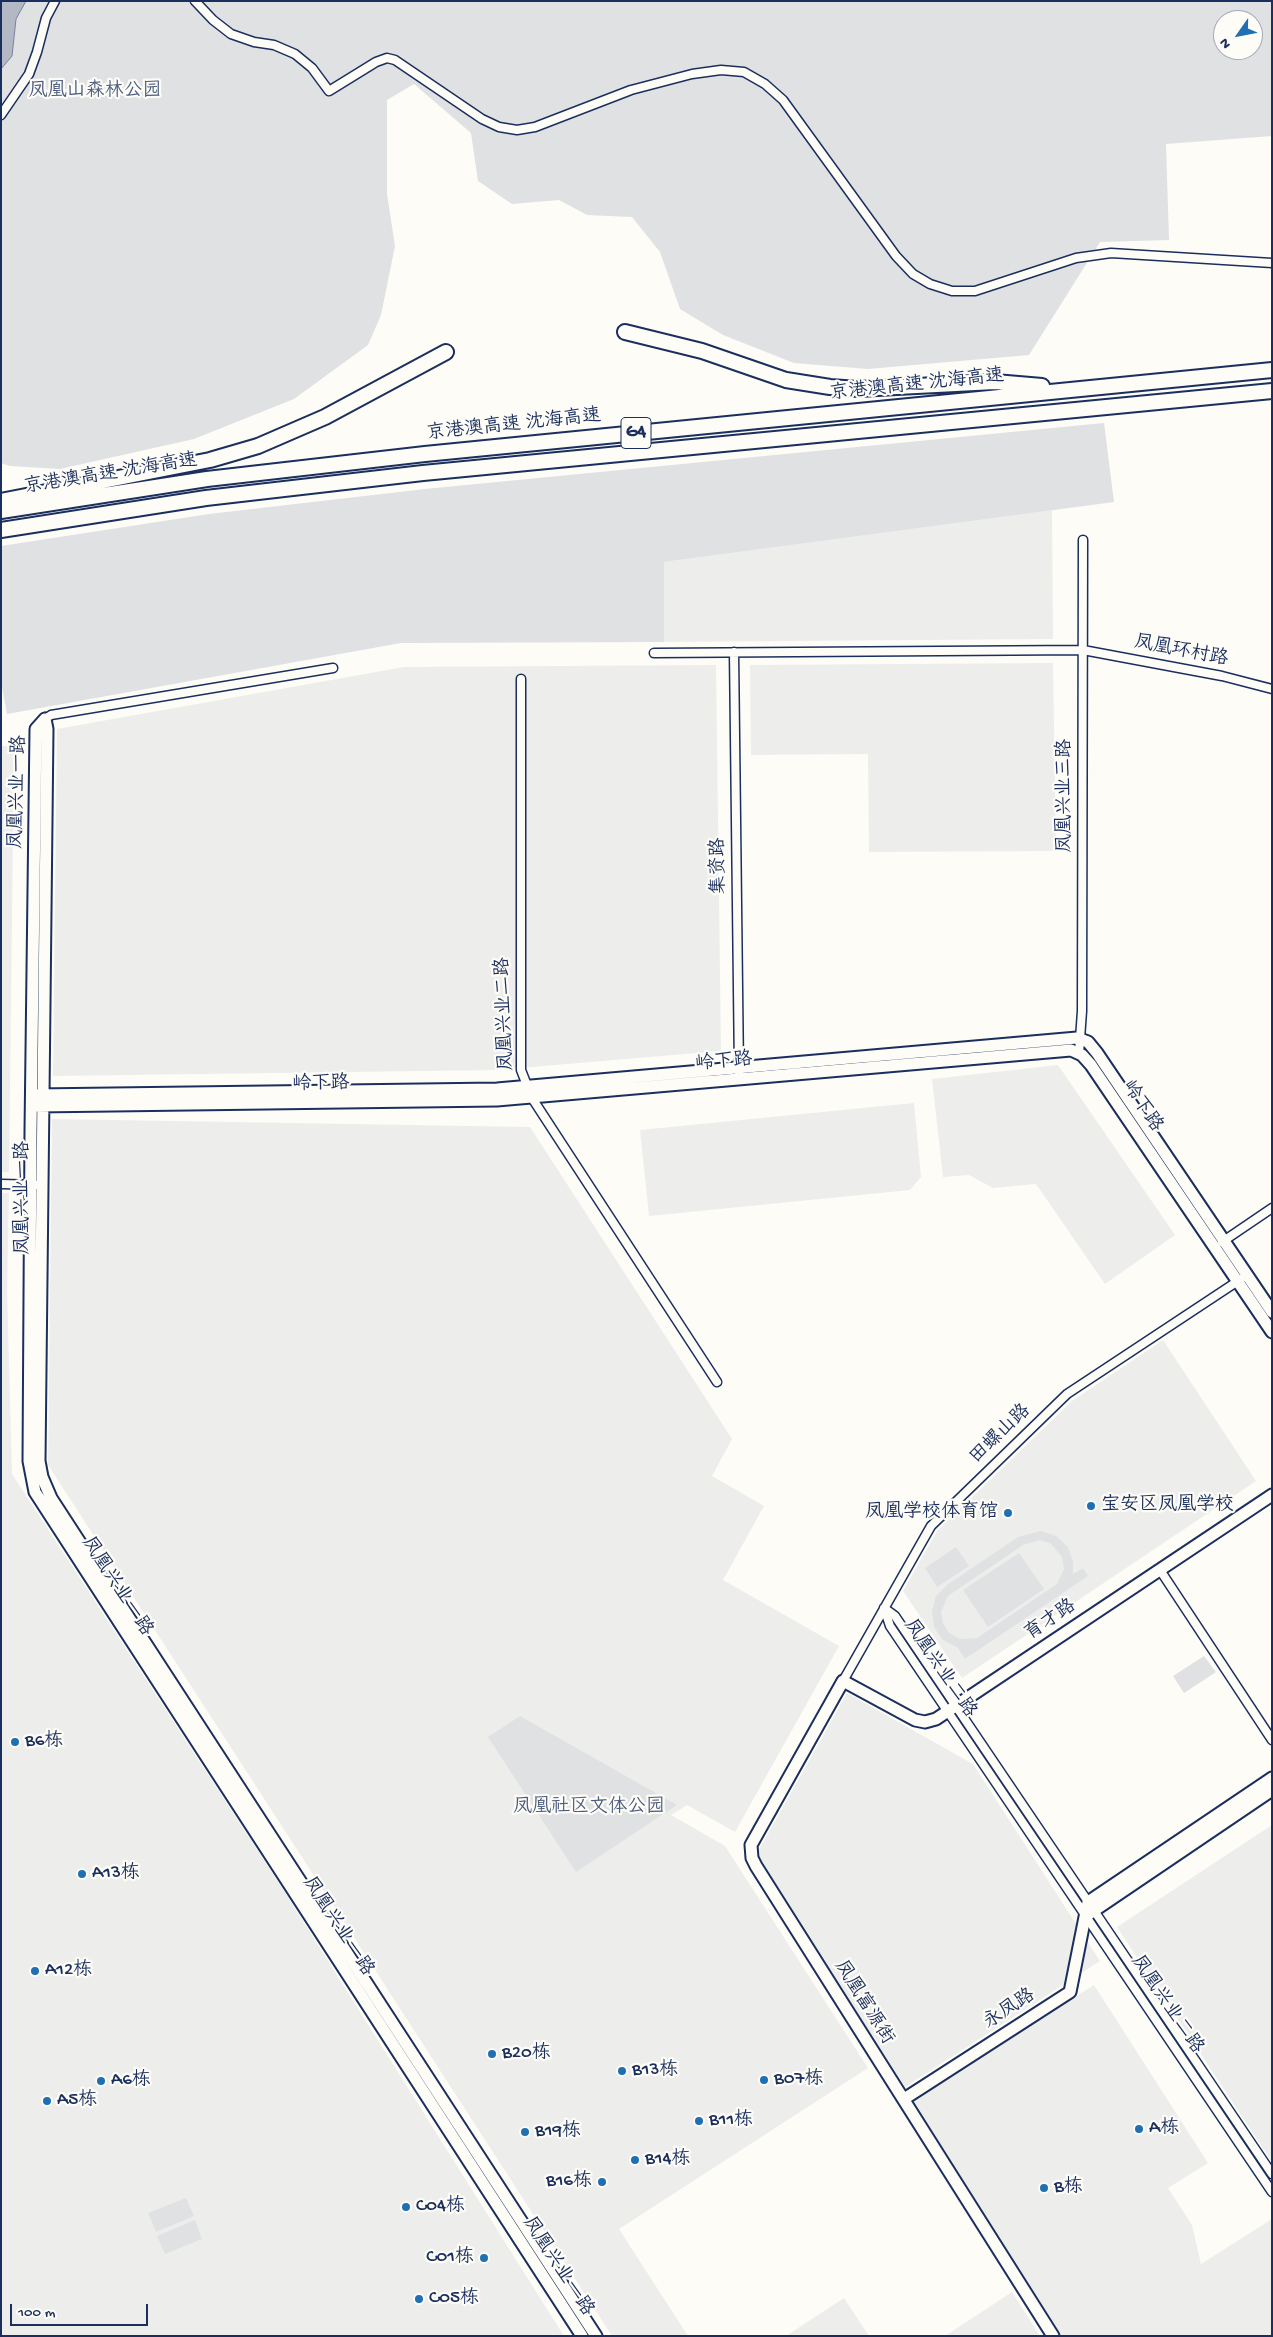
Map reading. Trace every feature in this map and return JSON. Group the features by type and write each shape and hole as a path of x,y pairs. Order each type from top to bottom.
{"highway":[{"path":"625,332 702,351 786,380 830,387 858,389 995,382 1086,388"},
{"path":"1,501 210,460 258,446 325,417 446,352"},
{"name":"京港澳高速 沈海高速","path":"1,511 207,479 415,456 1272,370"},
{"name":"京港澳高速 沈海高速","path":"1,530 206,498 423,473 1272,391"}],"street":[{"path":"1,116 29,74 38,52 46,18 56,1"},
{"path":"195,1 213,20 231,34 254,42 274,45 295,54 312,68 330,91 376,62 387,58 395,60 482,118 499,127 508,129 517,130 535,127 613,96 692,74 721,70 744,72 765,84 783,100 896,256 913,274 930,284 952,291 975,292 1076,258 1111,253 1272,263"},
{"name":"凤凰兴业三路","path":"1079,1053 1083,540"},
{"name":"凤凰环村路","path":"654,653 1083,650 1222,676 1272,689"},
{"name":"集资路","path":"734,652 739,1074"},
{"path":"45,720 51,714 333,668"},
{"name":"凤凰兴业二路","path":"520,679 520,1061 529,1092 717,1382"},
{"name":"凤凰兴业一路","path":"45,720 36,728 37,1100 29,1461 31,1477 38,1499 582,2336"},
{"name":"岭下路","path":"739,1074 1062,1038 1080,1039 1091,1046 1097,1053 1219,1244"},
{"name":"岭下路","path":"37,1100 497,1089 529,1092 1063,1050 1079,1053 1091,1065 1219,1244 1242,1278 1272,1332"},
{"path":"1,1184 36,1185"},
{"name":"凤凰兴业一路","path":"36,1185 39,1461 47,1490 596,2336"},
{"path":"1219,1244 1272,1208"},
{"name":"岭下路","path":"1242,1278 1272,1312"},
{"name":"田螺山路","path":"843,1681 931,1526 1066,1394 1242,1278"},
{"name":"育才路","path":"843,1681 920,1721 936,1719 1272,1495"},
{"path":"1160,1570 1272,1740"},
{"name":"凤凰兴业二路","path":"884,1608 895,1616 952,1709 1272,2174"},
{"name":"凤凰富源街","path":"843,1681 754,1838 750,1852 756,1866 1053,2336"},
{"name":"凤凰兴业二路","path":"952,1709 1090,1910 1272,2192"},
{"path":"1090,1910 1272,1778"},
{"path":"1090,1910 1272,1790"},
{"name":"永凤路","path":"904,2099 1070,1992 1090,1910"}],"shaded area":[{"path":"1,1 26,1 16,19 12,56 1,69"},
{"path":"1052,510 1053,639 664,642 664,562"},
{"path":"1053,663 1056,851 869,852 868,754 751,755 750,665"},
{"path":"716,665 721,1051 496,1070 53,1076 57,729 404,667"},
{"path":"1,746 14,746 9,1172 1,1172"},
{"path":"1058,1065 1175,1235 1105,1284 1036,1184 993,1188 969,1175 943,1177 932,1079"},
{"path":"914,1103 921,1177 910,1190 649,1216 640,1130"},
{"path":"52,1119 530,1127 732,1439 712,1476 764,1506 723,1580 839,1646 735,1832 687,1805 671,1815 725,1846 868,2068 619,2229 688,2336 612,2336 48,1465"},
{"path":"1,1193 9,1193 7,1291 12,1474 284,1891 564,2336 1,2336"},
{"name":"宝安区凤凰学校","path":"1163,1340 1256,1481 962,1678 903,1591 937,1531 1072,1401"},
{"path":"847,1693 973,1764 1100,1961 905,2087 756,1855"},
{"path":"1272,1825 1272,2162 1117,1927"},
{"path":"1094,1985 1208,2163 1168,2188 1192,2225 1201,2264 1272,2219 1272,2336 1062,2336 912,2101"},
{"path":"1012,2292 1040,2336 945,2336"},
{"path":"844,2298 869,2336 786,2336"}],"green space":[{"name":"凤凰山森林公园","path":"26,1 1272,1 1272,136 1166,144 1169,240 1100,242 1029,355 868,369 794,363 723,335 680,309 660,252 632,217 587,215 559,200 512,204 478,181 471,133 414,84 387,100 387,194 395,246 381,315 368,345 294,399 194,439 60,469 10,466 1,463 1,69 12,56 16,19"},
{"path":"1104,423 1114,502 664,562 664,642 401,643 7,714 1,682 1,546 209,514 425,489"},
{"path":"1041,1531 1056,1536 1068,1547 1073,1562 1073,1574 1083,1568 1088,1576 965,1659 958,1648 943,1640 934,1627 932,1611 936,1596 947,1585 1018,1537","holes":["1040,1540 1051,1544 1062,1557 1064,1569 1057,1584 977,1638 960,1639 949,1633 943,1623 941,1612 948,1596 1023,1545"]},
{"path":"956,1547 969,1566 937,1587 925,1568"},
{"path":"1019,1553 1044,1589 988,1627 963,1590"},
{"path":"1204,1656 1216,1672 1184,1693 1173,1676"},
{"name":"凤凰社区文体公园","path":"520,1716 677,1805 576,1872 488,1737"},
{"path":"186,2198 194,2216 156,2232 148,2213"},
{"path":"195,2220 202,2239 165,2254 157,2236"}],"place":[{"name":"宝安区凤凰学校","path":"1091,1506"},
{"name":"凤凰学校体育馆","path":"1008,1513"},
{"name":"B6栋","path":"15,1742"},
{"name":"A13栋","path":"82,1874"},
{"name":"A12栋","path":"35,1971"},
{"name":"B20栋","path":"492,2054"},
{"name":"B13栋","path":"622,2071"},
{"name":"B07栋","path":"764,2080"},
{"name":"A6栋","path":"101,2081"},
{"name":"A5栋","path":"47,2101"},
{"name":"B11栋","path":"699,2121"},
{"name":"A栋","path":"1139,2129"},
{"name":"B19栋","path":"525,2132"},
{"name":"B14栋","path":"635,2160"},
{"name":"B16栋","path":"602,2182"},
{"name":"B栋","path":"1044,2188"},
{"name":"C04栋","path":"406,2207"},
{"name":"C01栋","path":"484,2258"},
{"name":"C05栋","path":"419,2299"}]}
